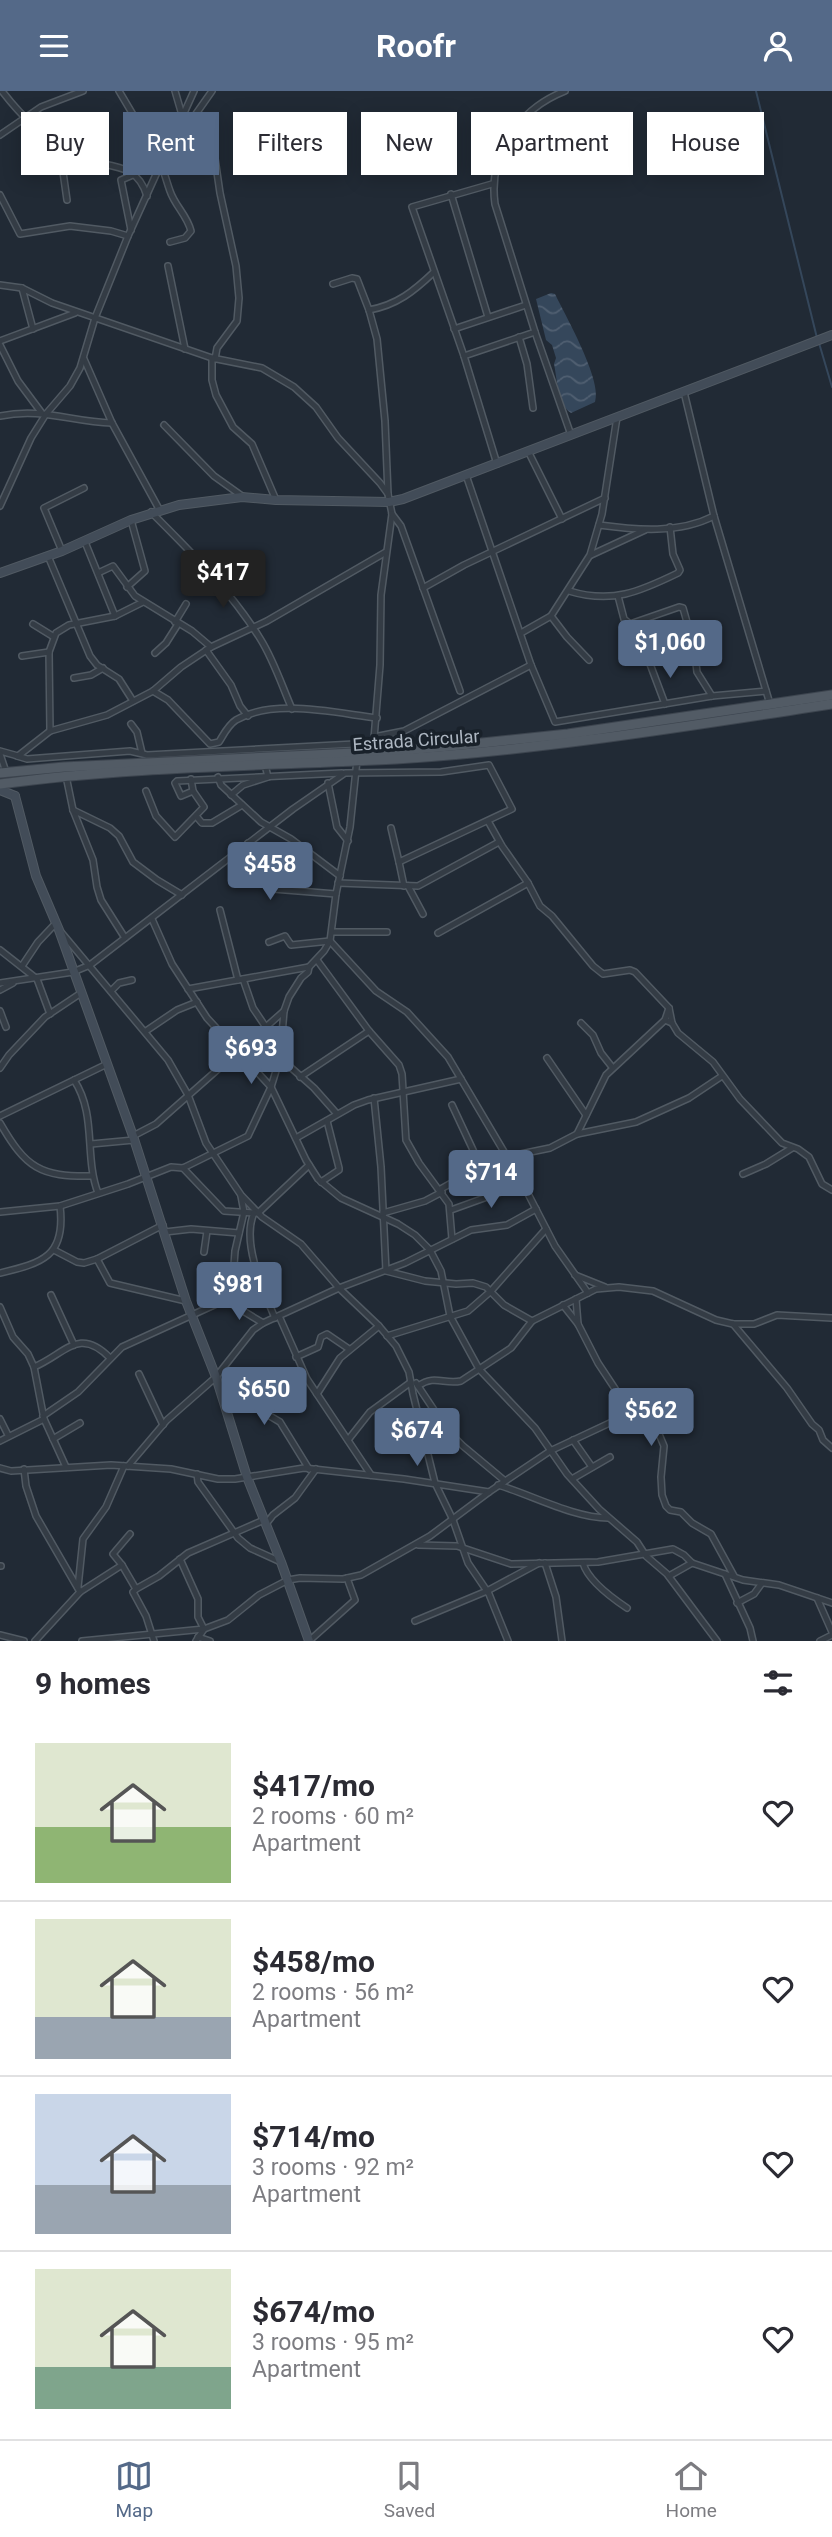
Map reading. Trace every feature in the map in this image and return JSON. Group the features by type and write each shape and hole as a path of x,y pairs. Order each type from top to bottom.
{"main road":[{"name":"Estrada Circular","path":"0,784 215,764 307,750 374,744 408,750 568,734 832,695"},
{"name":"Estrada Circular","path":"3,773 215,764 265,765 483,751 588,740 832,704"}],"street":[{"path":"2,91 21,113"},
{"path":"60,91 64,97"},
{"path":"34,112 83,91"},
{"path":"118,91 130,112"},
{"path":"175,91 181,112"},
{"path":"184,112 194,91"},
{"path":"197,112 212,91"},
{"path":"565,91 524,115 508,138 492,184 495,204 526,305 571,435"},
{"path":"0,135 21,119"},
{"path":"63,175 67,200"},
{"path":"129,233 121,180 134,175"},
{"path":"137,175 148,196"},
{"path":"0,506 43,413 69,386 84,358 95,318 129,233 156,175"},
{"path":"166,175 170,191 188,219 191,231 185,238 170,242"},
{"path":"218,175 236,266 239,315 217,348 211,368 216,395 233,427 251,444 276,500"},
{"path":"153,182 169,182"},
{"path":"492,184 412,207 464,356 497,464"},
{"path":"451,194 488,317"},
{"path":"0,195 20,234 70,226 129,233"},
{"path":"168,267 185,349"},
{"path":"369,310 400,300 434,272"},
{"path":"333,284 356,277 377,339 392,514 381,595 374,744 531,665"},
{"path":"0,285 22,288 52,303 213,358 262,368 294,387 316,407 338,438 389,498"},
{"path":"22,288 33,329"},
{"path":"454,330 526,305"},
{"path":"43,413 18,381 0,343 77,312"},
{"path":"464,356 535,332"},
{"path":"0,573 85,542 155,511 242,497 276,500 389,498 497,464 832,335"},
{"path":"519,337 527,364 533,408"},
{"path":"84,358 155,511 217,579 253,628 272,660 292,709"},
{"path":"684,392 713,516 770,704"},
{"path":"0,416 43,413 113,423"},
{"path":"521,633 551,616 590,555 605,498 617,417"},
{"path":"164,425 214,476 242,497"},
{"path":"528,451 562,519"},
{"path":"466,475 531,665 555,722 712,696 766,691"},
{"path":"62,551 44,508 83,488"},
{"path":"424,588 605,498"},
{"path":"392,514 401,527 460,691"},
{"path":"599,525 648,529 693,525 713,516"},
{"path":"127,587 145,571 131,520"},
{"path":"569,591 597,596 618,596 639,592 679,572 673,554 670,527"},
{"path":"590,555 648,529"},
{"path":"85,542 115,616"},
{"path":"17,756 51,731 93,720 153,691 181,667 209,649 253,628 386,552"},
{"path":"48,556 90,656 119,679 133,701"},
{"path":"98,573 112,565 127,587 143,602 209,649 248,716"},
{"path":"618,596 624,619 629,624 683,608 694,647 697,673 712,696"},
{"path":"51,731 50,652 54,637 63,628 115,616 143,602"},
{"path":"155,653 166,643 186,604"},
{"path":"551,616 589,660"},
{"path":"33,624 54,637"},
{"path":"22,656 50,652"},
{"path":"650,664 665,704"},
{"path":"74,678 91,675 103,668"},
{"path":"153,691 168,700 206,741 210,744 219,742"},
{"path":"376,718 268,709 235,721 226,729 219,742 215,764 221,785 242,805 270,827 291,839 339,880 406,886 428,883 499,842"},
{"path":"131,724 142,753"},
{"path":"3,773 0,752 27,759 130,751 215,764 268,777"},
{"path":"188,989 309,967 317,960 330,941 332,932 336,894 348,841 357,760"},
{"path":"193,791 181,796 175,783 191,779 215,764"},
{"path":"265,765 268,777"},
{"path":"231,795 243,785 268,777 441,772 489,765 512,809 399,862"},
{"path":"0,983 73,972 90,965 248,843 345,773"},
{"path":"66,776 73,810 93,860 97,887 125,938"},
{"path":"146,791 156,816 175,837 204,807 193,791 191,779"},
{"path":"15,796 28,780"},
{"path":"328,783 337,827 348,841"},
{"path":"0,790 15,796"},
{"path":"15,796 37,876 58,927 133,1138 186,1301 217,1381 247,1477 309,1641 355,1600 347,1578"},
{"path":"196,816 202,823 212,823 242,805"},
{"path":"73,810 110,828 119,836 133,862 182,895"},
{"path":"488,821 540,906 552,915 596,969 607,974 632,971 669,1008 672,1023 678,1033 713,1062 740,1099 782,1143 809,1157 822,1184 832,1190"},
{"path":"391,828 406,886 423,914"},
{"path":"248,843 273,889 336,894"},
{"path":"438,933 528,883"},
{"path":"219,910 240,980 264,1028 281,1055 337,1114"},
{"path":"152,919 172,964 207,1018 271,1087 309,1165 321,1182 341,1198 383,1214 415,1235 430,1250 441,1271 450,1316 479,1369 536,1428 572,1479 609,1518 637,1542 646,1556 669,1576 717,1641"},
{"path":"58,927 168,1060 188,1095 200,1131 241,1195 256,1213 301,1244 396,1346 411,1380 435,1483 453,1520 468,1563 487,1591 508,1641"},
{"path":"22,966 38,942 58,927"},
{"path":"332,932 387,932"},
{"path":"269,942 284,936 291,945 330,941"},
{"path":"330,941 371,985 407,1012 442,1050 523,1184 546,1229 588,1293"},
{"path":"0,950 37,979 50,1014"},
{"path":"317,960 369,1031 399,1065 402,1074 406,1140 451,1210 452,1238"},
{"path":"0,1212 60,1206 171,1167 183,1168 248,1136 271,1087 281,1055 284,1011 289,997 309,967"},
{"path":"111,991 119,983 132,980"},
{"path":"0,990 16,981"},
{"path":"0,1068 9,1055 50,1014 81,993"},
{"path":"146,1031 177,1010 197,1002"},
{"path":"577,1134 606,1075 665,1020 669,1008"},
{"path":"0,1011 6,1027"},
{"path":"91,1144 133,1138 156,1124 284,1011"},
{"path":"665,1020 672,1023"},
{"path":"581,1023 593,1035 601,1053 612,1067"},
{"path":"300,1077 369,1031"},
{"path":"547,1058 586,1115"},
{"path":"0,1116 107,1064"},
{"path":"383,1214 425,1201 480,1165 505,1155 550,1148 577,1134 636,1122 689,1098 722,1076"},
{"path":"296,1138 337,1114 374,1098 461,1079"},
{"path":"74,1080 87,1104 92,1176 98,1193"},
{"path":"374,1098 379,1136 386,1271"},
{"path":"452,1105 480,1165"},
{"path":"321,1182 339,1170 327,1121"},
{"path":"0,1123 16,1148 34,1167 60,1176 92,1176"},
{"path":"743,1174 792,1148"},
{"path":"309,1165 256,1213 249,1225 249,1234 259,1278 296,1357 317,1394 371,1475"},
{"path":"183,1168 224,1211 256,1213"},
{"path":"451,1210 523,1184"},
{"path":"0,1441 44,1417 78,1392 122,1347 225,1300 233,1280 244,1212 241,1195"},
{"path":"0,1273 30,1265 54,1250 62,1231 60,1206"},
{"path":"79,1589 83,1539 106,1507 126,1466 163,1425 217,1381 253,1330 340,1288 386,1271 452,1238 474,1229 507,1225 536,1209"},
{"path":"54,1250 80,1263 97,1259 164,1228 239,1233"},
{"path":"387,1336 468,1311 491,1291 546,1229"},
{"path":"204,1252 207,1231"},
{"path":"97,1259 110,1283 186,1301"},
{"path":"386,1271 403,1277 443,1283 473,1283 491,1291 504,1305 532,1321"},
{"path":"575,1275 607,1288 653,1291 716,1320 733,1324 754,1324 782,1314 832,1318"},
{"path":"418,1386 429,1379 454,1383 461,1381 515,1345 532,1321 588,1293 607,1288"},
{"path":"51,1295 74,1345"},
{"path":"576,1299 578,1324"},
{"path":"225,1300 263,1323"},
{"path":"563,1305 578,1324 598,1363 631,1413 643,1419 659,1434 664,1446 661,1477 666,1506 670,1510 681,1512 692,1523 711,1534 734,1576"},
{"path":"0,1307 13,1337 28,1354 34,1367 44,1417 66,1467"},
{"path":"733,1324 787,1388 819,1430 823,1440 832,1448"},
{"path":"317,1394 349,1349 379,1326"},
{"path":"296,1357 318,1347 321,1337 327,1334 349,1349"},
{"path":"34,1367 74,1345 91,1343 110,1358"},
{"path":"139,1374 163,1425"},
{"path":"411,1380 418,1386 448,1431 505,1481"},
{"path":"348,1440 370,1412 411,1380"},
{"path":"217,1381 281,1422 309,1469"},
{"path":"82,1641 204,1629 228,1620 260,1595 288,1580 360,1575 415,1545 550,1451 631,1413"},
{"path":"0,1419 8,1435"},
{"path":"53,1439 80,1423"},
{"path":"573,1440 592,1467"},
{"path":"572,1479 610,1457"},
{"path":"0,1476 24,1469 126,1466 171,1469 218,1479 316,1469 489,1492"},
{"path":"0,1468 11,1471"},
{"path":"24,1469 26,1486 36,1516 79,1589"},
{"path":"154,1641 146,1616 133,1592 188,1553 273,1515 295,1498 316,1469"},
{"path":"197,1474 198,1482 233,1532 250,1548 281,1562"},
{"path":"498,1485 580,1514 609,1518"},
{"path":"130,1534 113,1554 136,1589"},
{"path":"415,1545 437,1543 464,1548 511,1564 583,1563 646,1556 673,1549 692,1563 743,1580 779,1585 832,1603"},
{"path":"180,1559 198,1599 198,1617 204,1629"},
{"path":"415,1621 487,1591 543,1563"},
{"path":"543,1563 556,1597 562,1641"},
{"path":"583,1563 587,1572 600,1586 627,1608"},
{"path":"669,1576 692,1563"},
{"path":"35,1641 79,1589 122,1565"},
{"path":"725,1574 754,1641"},
{"path":"737,1603 754,1594 762,1583"},
{"path":"817,1598 832,1634 820,1641"},
{"path":"204,1629 197,1639 210,1641"},
{"path":"0,1635 24,1641"}],"water":[{"path":"555,294 582,348 594,379 595,402 571,413 561,398 554,364 556,358 552,345 546,340 536,299"}],"waterway":[{"path":"756,91 817,338"},
{"path":"819,343 832,387"}]}
